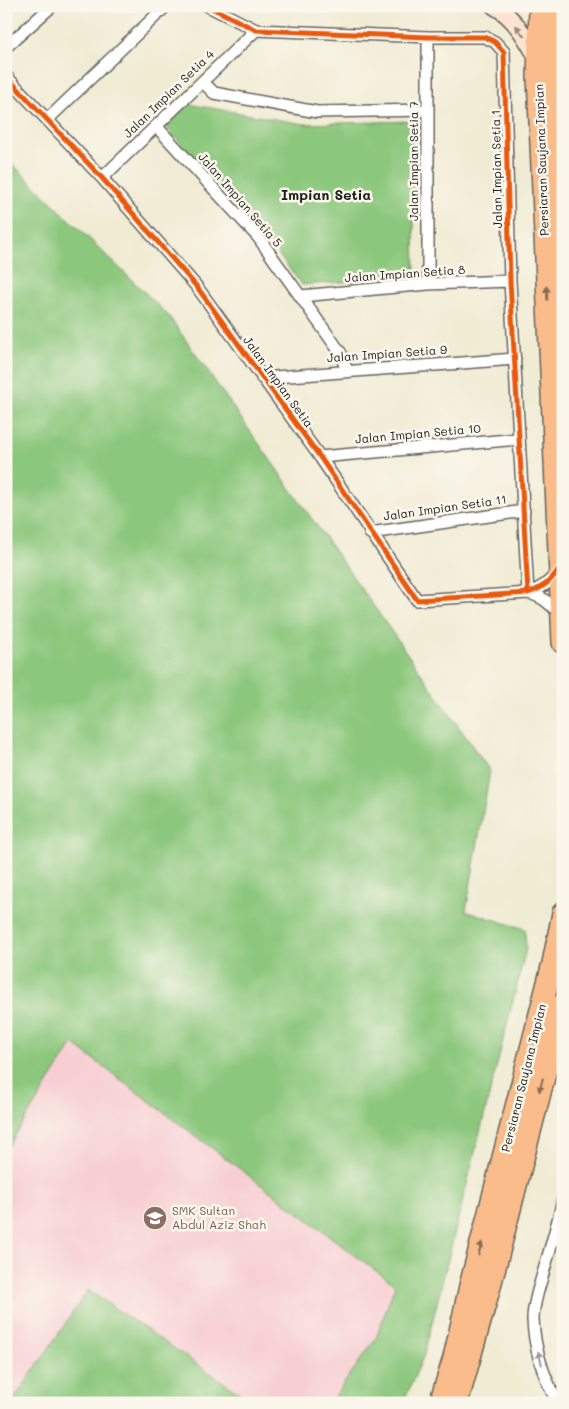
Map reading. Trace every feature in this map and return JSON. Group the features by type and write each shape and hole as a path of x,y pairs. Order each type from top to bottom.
{"highway":[{"name":"Persiaran Saujana Impian","path":"540,6 538,61 563,643"},
{"name":"Persiaran Saujana Impian","path":"560,6 556,66 563,259"},
{"name":"Persiaran Saujana Impian","path":"498,1214 563,914"},
{"name":"Persiaran Saujana Impian","path":"498,1214 563,1004"},
{"path":"457,1403 479,1288 498,1214"},
{"path":"425,1403 479,1288"},
{"path":"440,1403 479,1288"},
{"path":"471,1403 483,1350 479,1288"}],"street":[{"path":"6,47 52,6"},
{"path":"48,119 166,6"},
{"name":"Jalan Impian Setia 1","path":"208,6 256,30 428,37 485,37 495,42 504,52 510,281 528,593"},
{"path":"494,6 513,22 527,40 538,61"},
{"name":"Jalan Impian Setia 4","path":"102,178 256,30"},
{"name":"Jalan Impian Setia 7","path":"428,37 428,284"},
{"name":"Jalan Impian Setia","path":"6,76 102,178 197,287 320,457 417,600 528,593 541,589 550,582 559,569"},
{"path":"203,82 214,93 317,112 428,110"},
{"name":"Jalan Impian Setia 5","path":"156,126 258,237 302,296 340,352 347,371"},
{"name":"Jalan Impian Setia 8","path":"302,296 428,284 510,281"},
{"name":"Jalan Impian Setia 9","path":"262,378 515,359"},
{"name":"Jalan Impian Setia 10","path":"320,457 519,439"},
{"name":"Jalan Impian Setia 11","path":"370,533 524,511"},
{"name":"Jalan Impian Setia","path":"528,593 537,595 550,603 561,615"},
{"path":"558,1403 548,1385 536,1343 533,1317 563,1199"}],"shaded area":[{"name":"SMK Sultan Abdul Aziz Shah","path":"73,1044 395,1286 376,1338 330,1403 6,1403 6,1150"}],"green space":[{"path":"188,104 304,124 412,121 415,277 302,285 253,222 166,127"},
{"path":"6,158 168,315 490,771 466,911 525,929 526,949 424,1355 403,1403 330,1403 376,1338 395,1285 73,1044 6,1150"},
{"path":"88,1290 254,1403 16,1403 13,1401"}],"cycle path":[{"path":"208,6 256,30 428,37 485,37 495,42 504,52 510,281 528,593"},
{"path":"6,76 102,178 197,287 320,457 417,600 528,593 546,584 559,569"}],"place":[{"name":"SMK Sultan Abdul Aziz Shah","path":"155,1218"}],"district":[{"name":"Impian Setia","path":"326,195"}]}
